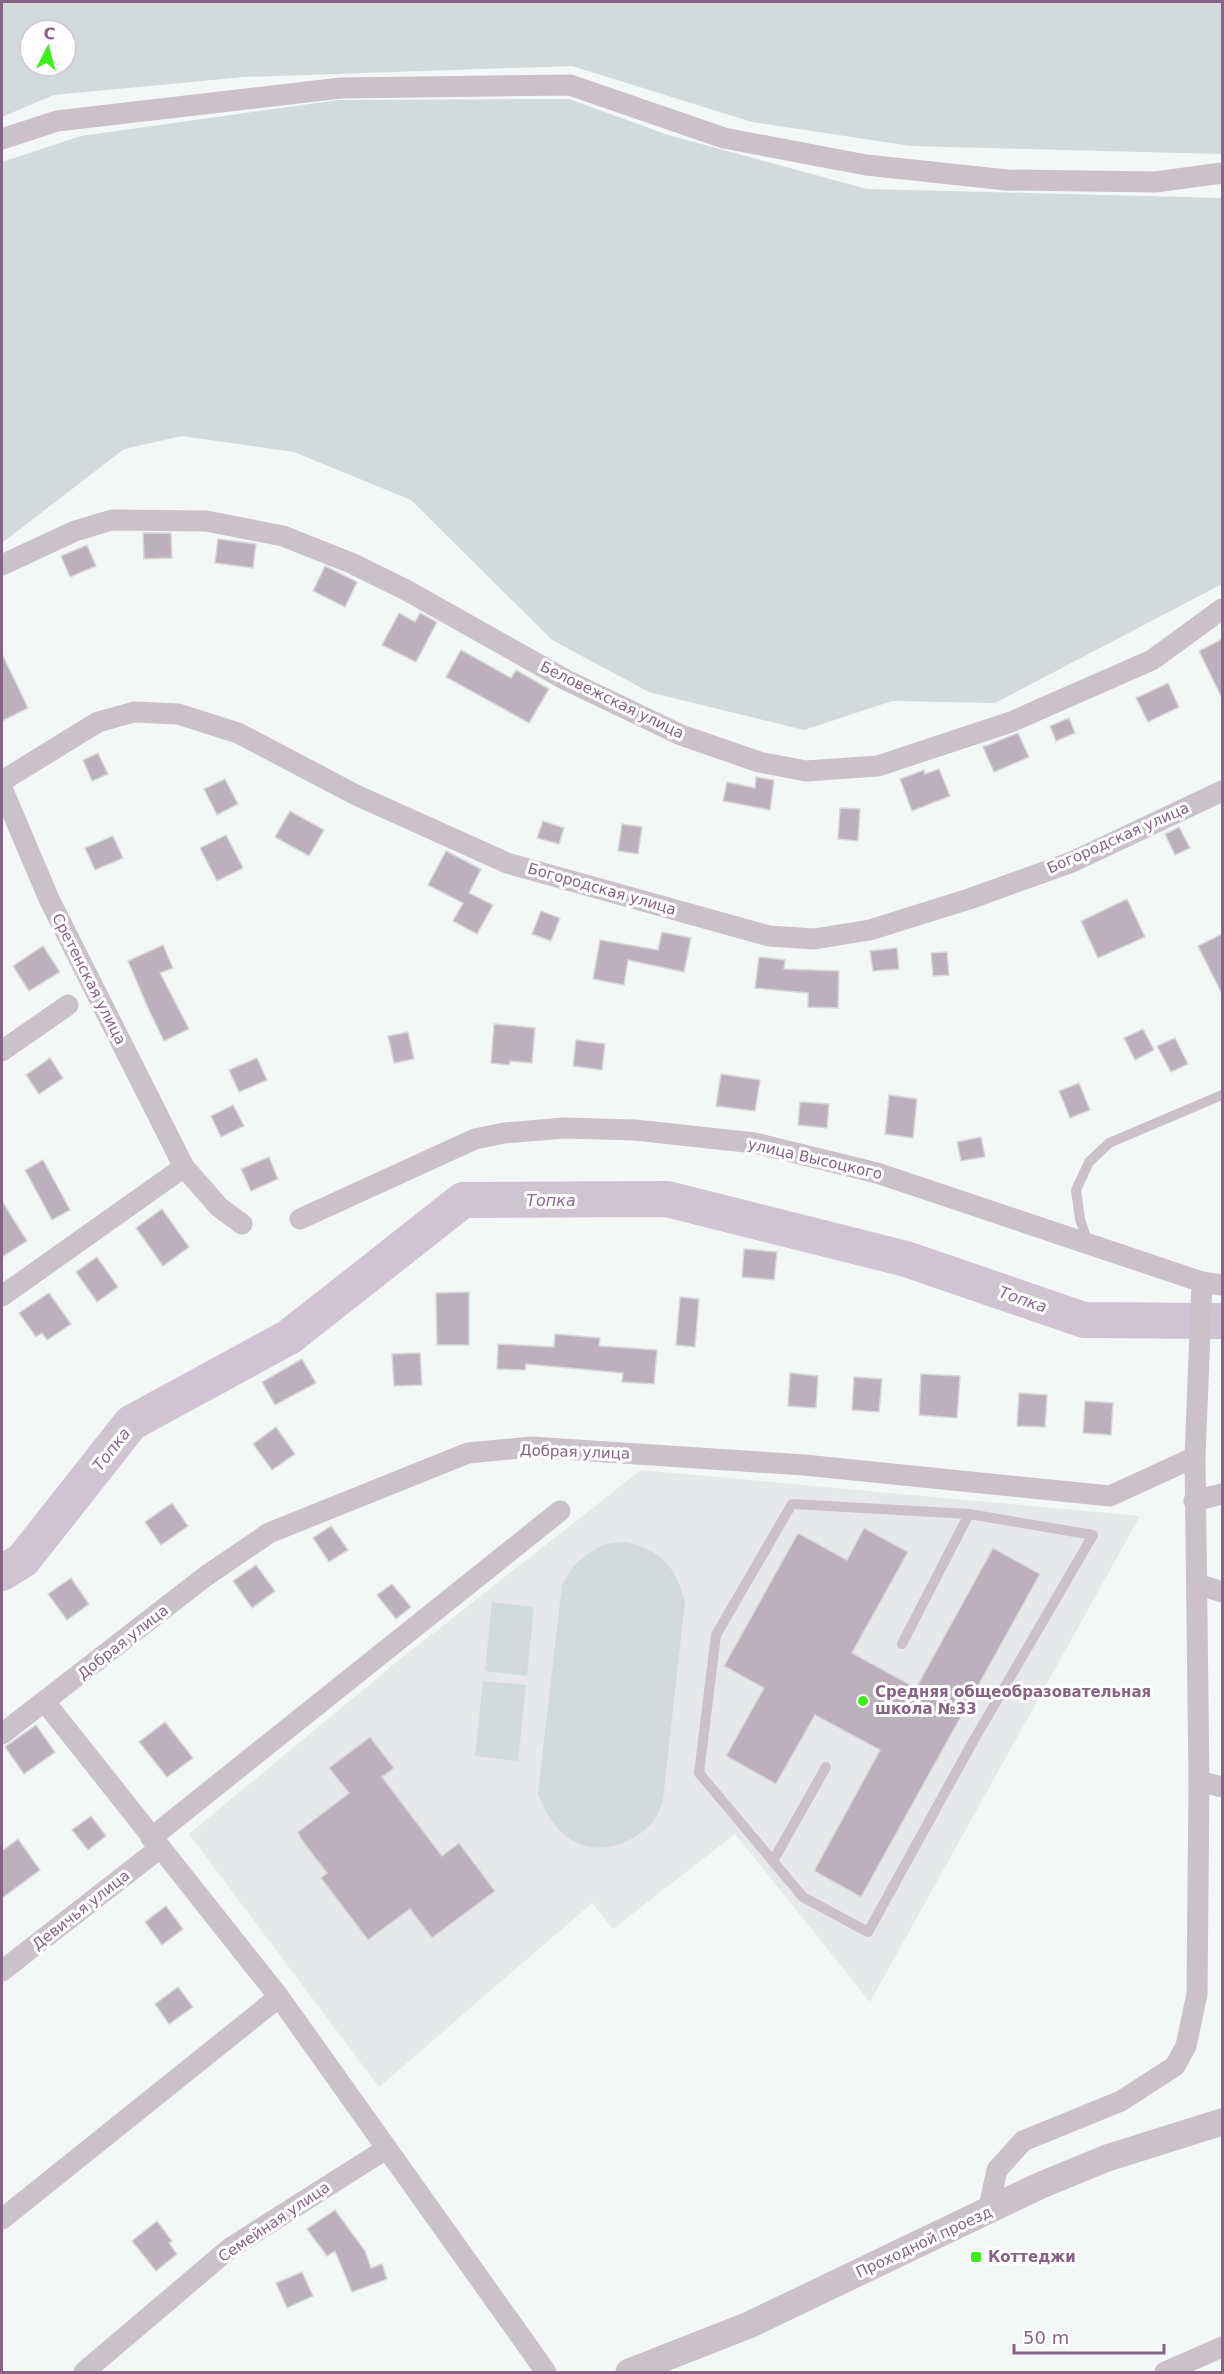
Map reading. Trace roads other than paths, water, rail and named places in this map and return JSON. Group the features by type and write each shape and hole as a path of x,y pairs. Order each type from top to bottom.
{"street":[{"path":"2,140 57,121 341,88 570,86 724,138 866,165 1007,180 1155,182 1222,173"},
{"name":"Беловежская улица","path":"2,565 75,531 112,520 206,521 283,536 351,563 406,590 566,680 681,735 759,762 806,771 878,766 1011,722 1152,660 1222,609"},
{"name":"Богородская улица","path":"2,781 98,722 134,712 178,714 237,733 356,795 507,863 769,936 814,939 870,930 969,899 1072,862 1222,791"},
{"name":"Сретенская улица","path":"2,788 49,899 184,1167 219,1207 242,1224"},
{"path":"2,1051 68,1005"},
{"name":"улица Высоцкого","path":"300,1219 476,1139 504,1133 564,1128 635,1130 755,1143 877,1173 1202,1282 1222,1285"},
{"path":"2,1296 184,1167"},
{"path":"988,2212 997,2170 1023,2141 1121,2101 1175,2066 1186,2046 1197,1994 1199,1781 1195,1457 1202,1282"},
{"name":"Добрая улица","path":"2,1734 206,1576 269,1533 468,1454 531,1447 804,1465 1110,1496 1195,1457"},
{"path":"1195,1492 1222,1494"},
{"name":"Девичья улица","path":"2,1971 560,1511"},
{"path":"1197,1584 1222,1592"},
{"path":"45,1702 279,1997 546,2373"},
{"path":"1199,1781 1222,1787"},
{"path":"2,2219 279,1997"},
{"name":"Проходной проезд","path":"629,2373 749,2325 1039,2186 1107,2158 1222,2122"},
{"name":"Семейная улица","path":"84,2373 230,2248 386,2149"},
{"path":"1165,2373 1222,2347"}],"lane":[{"path":"1088,1244 1080,1219 1076,1190 1089,1162 1109,1143 1222,1095"},
{"path":"792,1504 969,1514 1094,1535 972,1745 868,1932 803,1897 773,1861 699,1773 716,1635 792,1504"},
{"path":"902,1644 969,1514"},
{"path":"773,1861 826,1767"}],"waterway":[{"name":"Топка","path":"2,1573 23,1560 131,1423 289,1337 463,1200 667,1199 906,1259 1084,1320 1222,1321"}],"place":[{"name":"Средняя общеобразовательная школа №33","path":"863,1701"},
{"name":"Коттеджи","path":"976,2257"}]}
